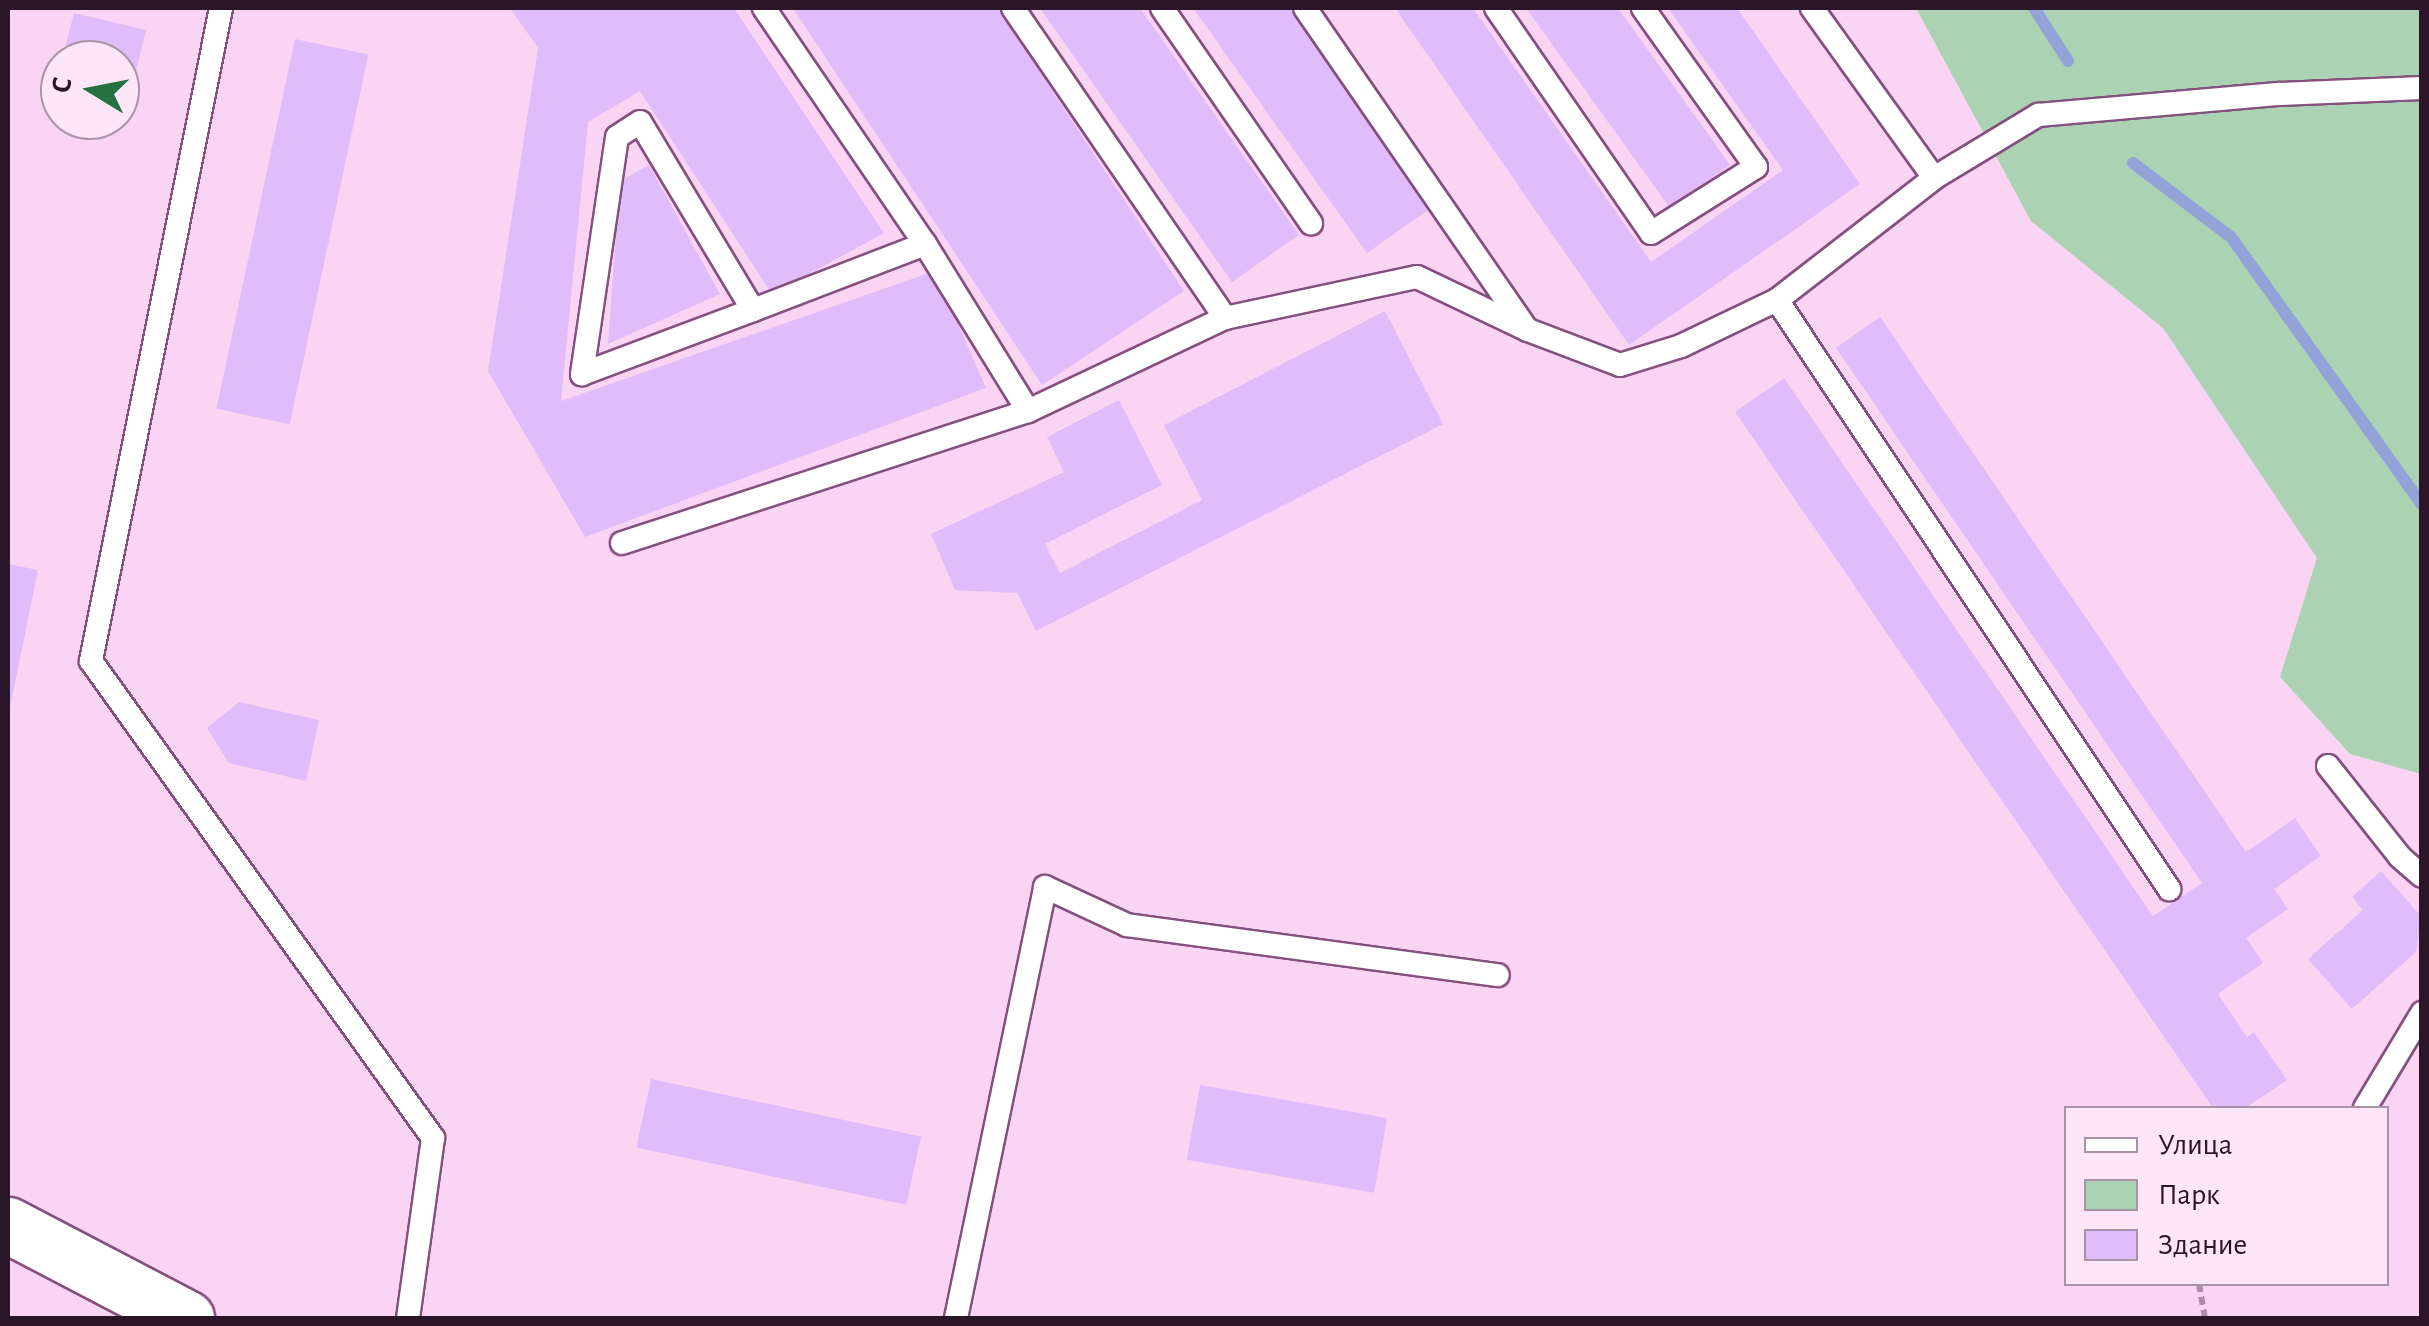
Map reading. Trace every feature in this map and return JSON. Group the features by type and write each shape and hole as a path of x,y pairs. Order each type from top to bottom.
{"street":[{"path":"8,1225 155,1311"}],"lane":[{"path":"222,8 91,661 433,1138 408,1318"},
{"path":"764,8 926,244 1028,412"},
{"path":"1014,8 1225,318"},
{"path":"1162,8 1311,224"},
{"path":"1305,8 1528,330"},
{"path":"1496,8 1652,233 1756,167 1642,8"},
{"path":"1812,8 1934,178"},
{"path":"622,544 1028,412 1225,318 1417,277 1528,330 1620,366 1681,346 1777,300 1934,178 2038,116 2280,94 2422,88"},
{"path":"753,310 640,122 618,137 582,374 753,310 926,244"},
{"path":"1777,300 2169,889"},
{"path":"2328,766 2400,858 2422,876"},
{"path":"956,1318 1045,887 1127,926 1498,975"},
{"path":"2366,1106 2422,1013"}],"path":[{"path":"2199,1286 2205,1318"}],"green space":[{"path":"1916,8 2421,8 2421,774 2350,754 2280,677 2317,558 2163,328 2031,221"}],"building":[{"path":"510,8 734,8 884,233 772,294 640,91 588,122 561,401 935,271 986,388 585,537 488,371 538,48"},
{"path":"793,8 998,8 1184,291 1042,385"},
{"path":"1040,8 1140,8 1299,235 1232,282"},
{"path":"1193,8 1290,8 1431,208 1367,253"},
{"path":"1395,8 1473,8 1651,262 1783,170 1668,8 1737,8 1860,184 1629,345"},
{"path":"1526,8 1618,8 1730,165 1670,208"},
{"path":"74,13 146,30 140,55 140,40 67,40"},
{"path":"295,39 368,55 290,424 216,409"},
{"path":"649,165 720,294 608,344 620,181"},
{"path":"1385,311 1443,424 1036,631 1017,593 955,590 931,534 1064,472 1047,437 1119,400 1162,485 1045,544 1060,573 1202,500 1164,425"},
{"path":"1880,317 2246,852 2295,818 2321,856 2274,889 2288,909 2246,938 2263,963 2218,994 2247,1037 2254,1032 2287,1080 2248,1106 2212,1106 1735,412 1784,378 2153,916 2202,883 1836,348"},
{"path":"8,564 38,570 9,712 8,711"},
{"path":"239,702 319,720 306,781 229,763 207,728"},
{"path":"2381,871 2421,916 2416,952 2352,1009 2308,959 2363,910 2352,897"},
{"path":"651,1079 921,1136 906,1205 636,1147"},
{"path":"1200,1085 1387,1118 1374,1193 1187,1160"}],"waterway":[{"path":"2034,8 2068,61"},
{"path":"2133,163 2231,237 2422,505"}]}
